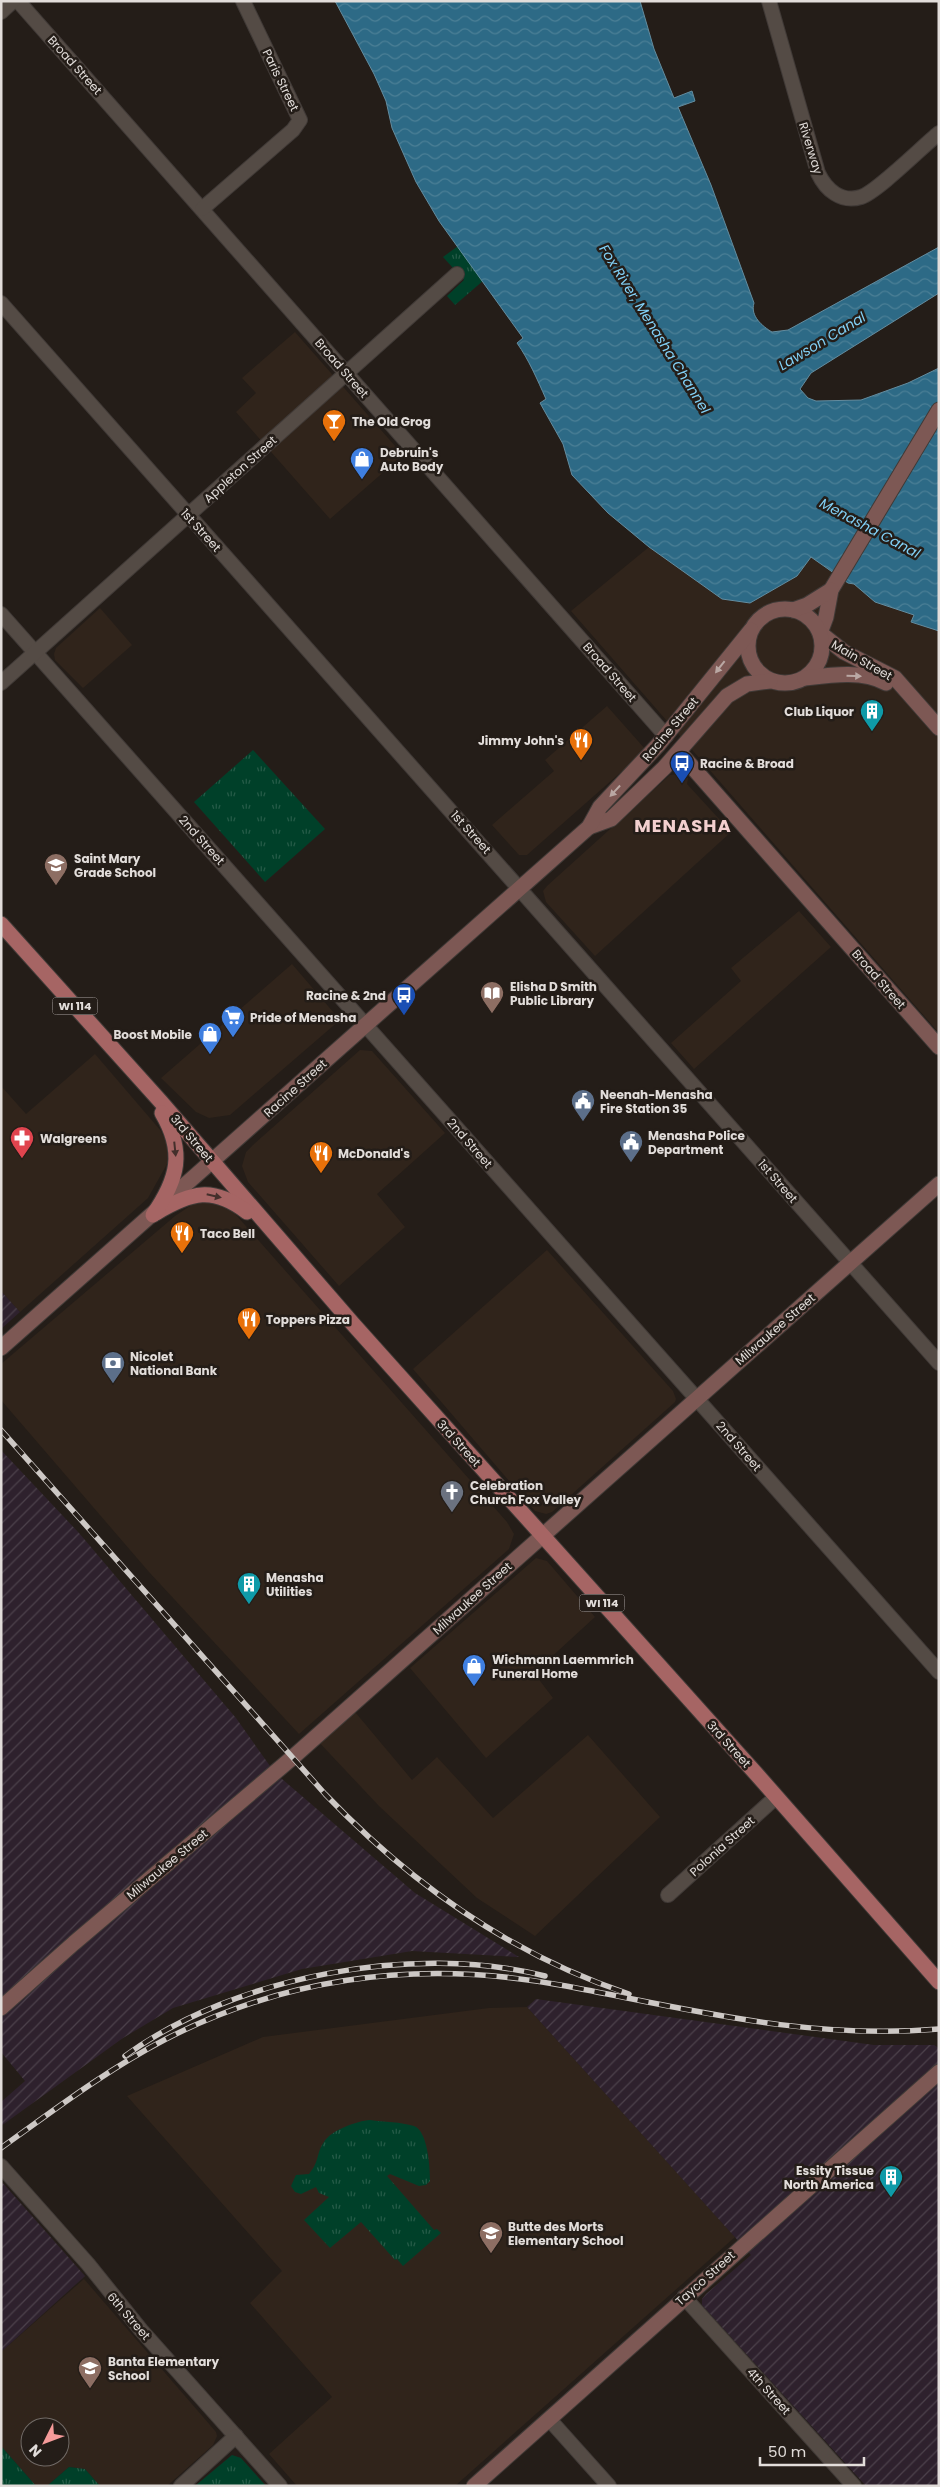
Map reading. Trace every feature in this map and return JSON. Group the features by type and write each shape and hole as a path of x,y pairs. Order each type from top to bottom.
{"main road":[{"name":"3rd Street","path":"1,924 149,1089 270,1230 937,1979"},
{"path":"149,1089 172,1131 176,1151 174,1179 153,1215"},
{"path":"153,1215 179,1201 207,1194 230,1200 270,1230"}],"street":[{"path":"1,12 13,1"},
{"name":"Broad Street","path":"18,1 666,736"},
{"name":"Paris Street","path":"202,209 294,130 300,120 243,1"},
{"name":"Riverway","path":"769,1 818,173 830,191 850,199 871,193 939,132"},
{"name":"Appleton Street","path":"1,683 457,274"},
{"name":"1st Street","path":"1,303 939,1363"},
{"path":"820,634 826,617 831,590 939,410"},
{"path":"793,610 806,605 831,590"},
{"path":"780,609 793,610 806,615 820,634 822,646 820,658 815,669 806,678 794,683 782,684 770,681 752,665 748,654 748,641 751,630 758,620 769,612 780,609"},
{"name":"2nd Street","path":"1,614 939,1672"},
{"name":"Racine Street","path":"1,1348 589,827 600,807 666,736 751,630"},
{"name":"Main Street","path":"820,634 844,652 895,678 939,728"},
{"name":"Main Street","path":"806,678 862,676 880,679 902,688"},
{"name":"Racine Street","path":"589,827 611,819 680,753 728,696 747,684 770,681"},
{"name":"Broad Street","path":"680,753 939,1046"},
{"name":"Milwaukee Street","path":"1,2008 74,1943 292,1758 939,1184"},
{"name":"Polonia Street","path":"668,1895 776,1796"},
{"name":"Tayco Street","path":"474,2486 684,2297 939,2072"},
{"name":"6th Street","path":"1,2166 88,2264 141,2330 280,2486"},
{"name":"4th Street","path":"684,2297 854,2486"},
{"path":"549,2419 609,2486"},
{"path":"180,2486 236,2436"}],"shaded area":[{"path":"295,332 403,455 330,519 236,412 256,393 242,378"},
{"path":"649,547 722,599 750,603 797,576 811,557 854,584 875,602 914,615 911,622 939,631 939,1033 571,611"},
{"path":"100,608 132,645 83,688 55,660 54,654 56,648"},
{"path":"607,706 646,750 527,855 519,855 492,825 554,771 545,760"},
{"path":"678,774 688,778 687,784 731,832 595,956 546,902 543,891 670,775"},
{"path":"799,911 831,947 694,1069 671,1043 741,981 731,968"},
{"path":"292,964 340,1020 230,1115 209,1118 196,1112 161,1078"},
{"path":"360,1050 372,1051 445,1133 377,1194 405,1227 339,1286 248,1182 242,1166 246,1152 253,1145"},
{"path":"95,1054 161,1131 167,1144 167,1164 148,1198 20,1312 1,1291 1,1086 26,1114"},
{"path":"210,1201 230,1208 507,1522 514,1534 509,1549 299,1734 149,1572 1,1400 1,1364 175,1216 193,1204"},
{"path":"547,1250 673,1391 676,1399 675,1402 552,1512 546,1514 535,1511 413,1369"},
{"path":"1,1291 20,1312 1,1329"},
{"path":"1,1450 79,1533 236,1718 275,1773 415,1893 519,1957 412,1951 302,1969 173,2008 123,2038 1,2126 1,2102 25,2081 1,2052 1,2008 6,2003 1,1997"},
{"path":"536,1558 547,1561 595,1617 534,1673 553,1698 486,1758 410,1668"},
{"path":"350,1706 412,1780 437,1757 493,1818 588,1735 660,1817 535,1936 477,1898 379,1806 315,1738"},
{"path":"536,1999 874,2045 934,2045 939,2048 939,2486 866,2486 702,2305 702,2299 706,2294 751,2255 527,2007"},
{"name":"Butte des Morts Elementary School","path":"527,2007 735,2237 455,2486 297,2486 269,2454 332,2397 250,2303 282,2271 127,2096 263,2037 489,2008"},
{"path":"1,2181 85,2276 1,2352"},
{"name":"Banta Elementary School","path":"84,2279 216,2432 217,2436 213,2445 167,2486 100,2486 85,2469 69,2467 47,2486 36,2486 1,2446 1,2352"}],"green space":[{"path":"458,246 484,280 455,305 447,296 464,280 443,257"},
{"path":"253,750 325,829 265,882 194,802"},
{"path":"370,2120 414,2126 419,2129 427,2150 430,2181 426,2185 419,2186 390,2174 387,2176 434,2230 437,2229 441,2233 403,2266 397,2259 395,2260 361,2222 330,2248 304,2220 329,2197 319,2193 316,2187 301,2194 295,2192 291,2186 296,2175 309,2174 327,2138 345,2127"},
{"path":"1,2446 36,2486 1,2486"},
{"path":"232,2455 241,2458 266,2486 195,2486"},
{"path":"69,2467 85,2469 100,2486 47,2486"}],"water":[{"path":"335,1 640,1 654,49 674,98 692,91 695,101 678,107 711,185 754,303 755,316 764,327 772,332 788,330 939,247 939,293 811,373 800,389 808,398 816,401 861,400 908,383 939,368 939,631 911,622 914,615 875,602 854,584 848,583 811,557 797,576 750,603 722,599 649,547 608,513 572,475 563,444 540,403 546,399 517,343 523,338 439,221 416,182 392,128 386,101 374,74"}],"railway":[{"path":"1,1430 325,1794 358,1827 428,1886 465,1913 544,1959 586,1978 629,1994"},
{"path":"125,2056 169,2028 219,2005 272,1987 327,1974 384,1966 440,1963 494,1967 545,1976"},
{"path":"1,2148 123,2063 166,2039 214,2017 263,2000 312,1987 362,1978 412,1974 463,1974 514,1978 751,2021 797,2027 891,2031 939,2029"}],"place":[{"name":"The Old Grog","path":"334,442"},
{"name":"Debruin's Auto Body","path":"362,480"},
{"name":"Club Liquor","path":"872,732"},
{"name":"Jimmy John's","path":"581,761"},
{"name":"Racine & Broad","path":"682,784"},
{"name":"Saint Mary Grade School","path":"56,886"},
{"name":"Elisha D Smith Public Library","path":"492,1014"},
{"name":"Racine & 2nd","path":"404,1016"},
{"name":"Pride of Menasha","path":"233,1038"},
{"name":"Boost Mobile","path":"210,1055"},
{"name":"Neenah-Menasha Fire Station 35","path":"583,1122"},
{"name":"Walgreens","path":"22,1159"},
{"name":"Menasha Police Department","path":"631,1163"},
{"name":"McDonald's","path":"321,1174"},
{"name":"Taco Bell","path":"182,1254"},
{"name":"Toppers Pizza","path":"249,1340"},
{"name":"Nicolet National Bank","path":"113,1384"},
{"name":"Celebration Church Fox Valley","path":"452,1513"},
{"name":"Menasha Utilities","path":"249,1605"},
{"name":"Wichmann Laemmrich Funeral Home","path":"474,1687"},
{"name":"Essity Tissue North America","path":"891,2198"},
{"name":"Butte des Morts Elementary School","path":"491,2254"},
{"name":"Banta Elementary School","path":"90,2389"}],"district":[{"name":"MENASHA","path":"683,825"}],"water label":[{"name":"Fox River, Menasha Channel","path":"655,329"},
{"name":"Lawson Canal","path":"822,341"},
{"name":"Menasha Canal","path":"870,528"}]}
